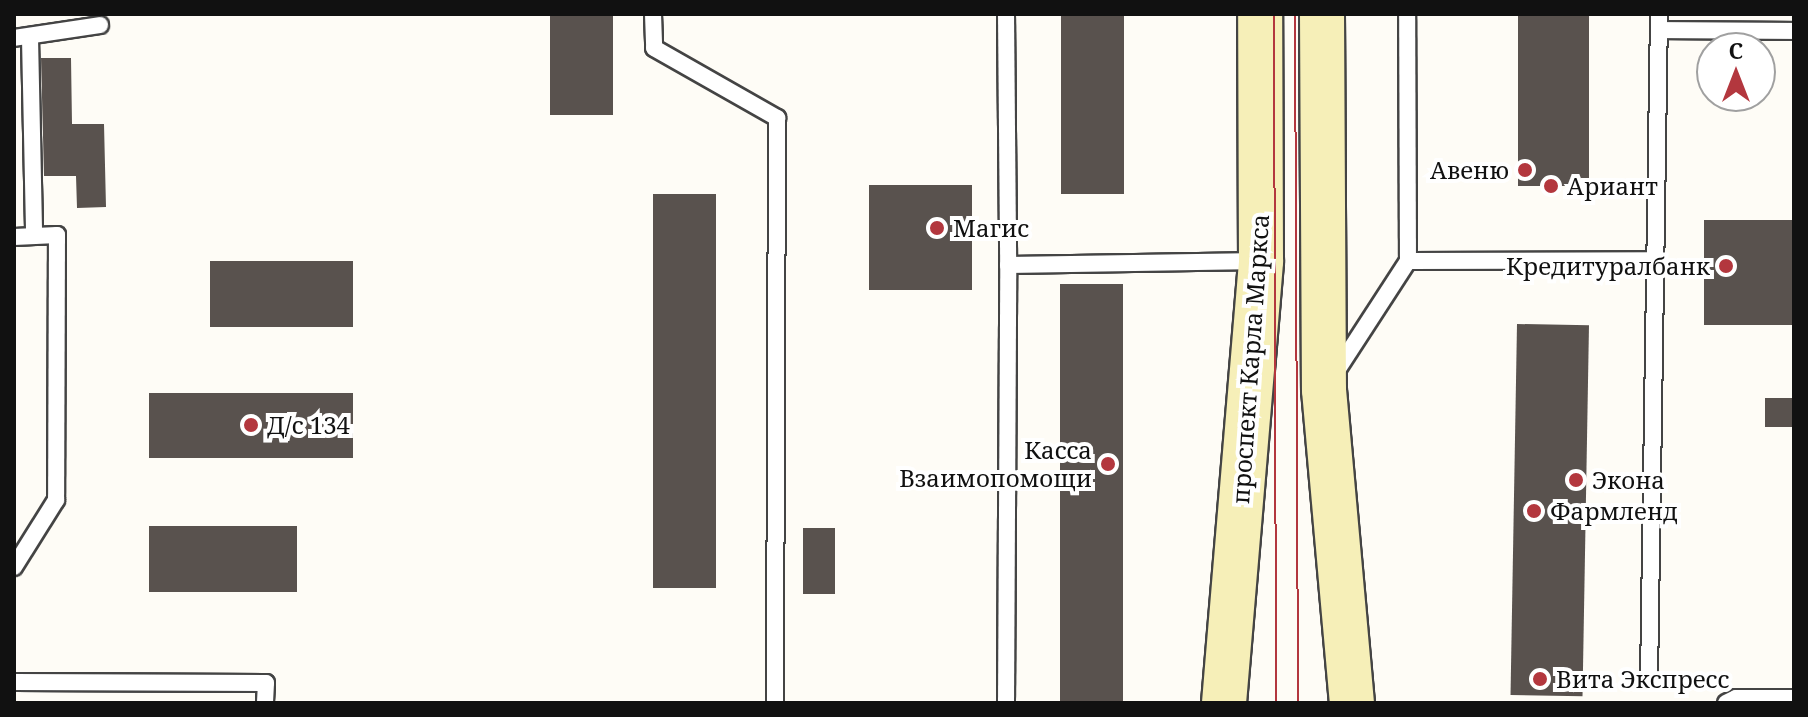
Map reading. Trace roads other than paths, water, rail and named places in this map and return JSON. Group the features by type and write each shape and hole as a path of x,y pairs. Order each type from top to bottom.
{"main road":[{"name":"проспект Карла Маркса","path":"1223,701 1261,261 1260,14"},
{"path":"1322,14 1324,390 1352,703"}],"lane":[{"path":"653,14 654,48 777,118 775,703"},
{"path":"1006,14 1006,703"},
{"path":"1324,390 1408,261 1407,14"},
{"path":"1649,680 1659,22 1794,31"},
{"path":"34,236 22,38 100,25"},
{"path":"14,237 57,235 56,500 14,567"},
{"path":"1408,261 1654,260"},
{"path":"1008,265 1261,261"},
{"path":"14,682 266,683 265,703"},
{"path":"1726,703 1736,698 1794,698"}],"tram line":[{"path":"1274,14 1276,703"},
{"path":"1295,14 1298,703"}],"place":[{"name":"Авеню","path":"1525,170"},
{"name":"Ариант","path":"1551,186"},
{"name":"Магис","path":"937,228"},
{"name":"Кредитуралбанк","path":"1726,266"},
{"name":"Д/с 134","path":"251,425"},
{"name":"Касса Взаимопомощи","path":"1108,464"},
{"name":"Экона","path":"1576,480"},
{"name":"Фармленд","path":"1534,511"},
{"name":"Вита Экспресс","path":"1540,679"}]}
